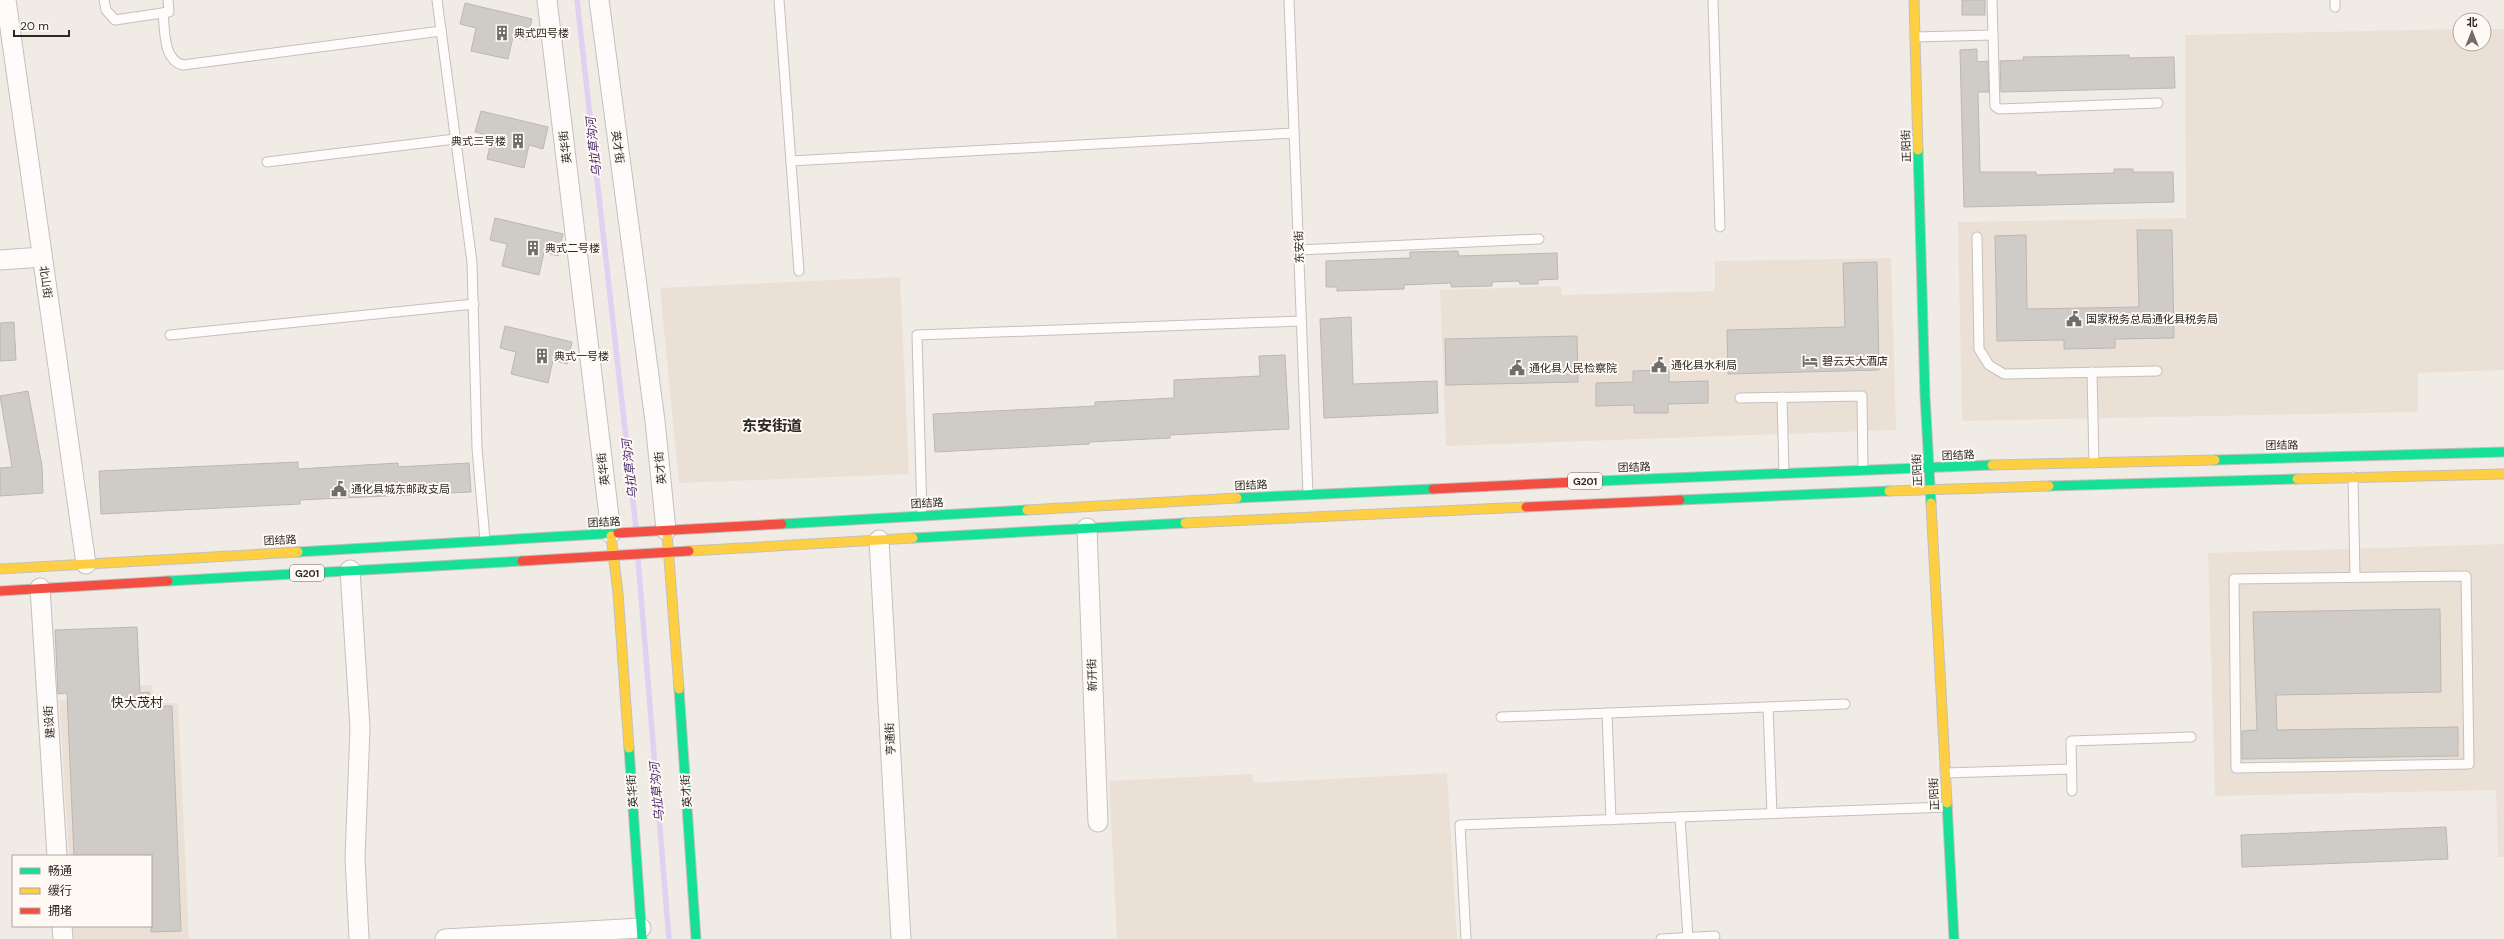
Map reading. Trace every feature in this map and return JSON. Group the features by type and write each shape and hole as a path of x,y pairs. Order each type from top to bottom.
{"main road":[{"name":"正阳街","path":"1914,0 1929,468 1954,939"},
{"name":"团结路","path":"0,569 1308,494 1863,470 2094,462 2504,452"},
{"name":"G201","path":"0,591 1087,528 1605,502 1930,489 2504,474"},
{"name":"英才街","path":"666,530 669,552 696,939"},
{"name":"英华街","path":"611,533 618,594 641,933"}],"street":[{"name":"北山街","path":"6,0 86,564"},
{"name":"英华街","path":"547,0 611,533"},
{"name":"英才街","path":"599,0 654,414 666,530"},
{"path":"0,260 42,257"},
{"name":"新开街","path":"1087,528 1098,822"},
{"name":"亨通街","path":"879,540 901,939"},
{"path":"350,570 360,728 355,858 359,939"},
{"name":"建设街","path":"40,588 57,855"},
{"path":"62,927 63,939"},
{"path":"445,939 641,933"}],"lane":[{"path":"104,0 106,10 115,20 169,12 168,0"},
{"path":"437,0 472,262 477,448 486,540"},
{"path":"779,0 799,271"},
{"name":"东安街","path":"1289,0 1308,494"},
{"path":"1713,0 1720,227"},
{"path":"1992,0 1995,106 1999,108 2158,103"},
{"path":"163,13 168,52 172,60 183,65 441,31"},
{"path":"1915,37 1993,35"},
{"path":"791,161 1294,133"},
{"path":"267,162 456,138"},
{"path":"1977,237 1979,349 1989,365 2004,374 2157,371"},
{"path":"1299,250 1539,239"},
{"path":"170,335 474,304"},
{"path":"922,515 917,335 1302,321"},
{"path":"2092,372 2094,462"},
{"path":"1740,398 1862,396 1863,470"},
{"path":"1782,397 1784,473"},
{"path":"2353,477 2355,577"},
{"path":"2466,576 2469,764 2236,768 2234,579 2355,577 2466,576"},
{"path":"1501,716 1845,704"},
{"path":"1768,707 1772,814"},
{"path":"1607,713 1611,820"},
{"path":"2072,791 2071,741 2191,736"},
{"path":"1945,773 2072,769"},
{"path":"1466,939 1460,825 1947,807"},
{"path":"1680,817 1688,938"},
{"path":"1661,939 1715,936"}],"shaded area":[{"path":"2452,29 2452,52 2492,52 2492,29 2504,29 2504,370 2418,373 2418,412 1962,421 1958,222 2186,218 2185,35"},
{"path":"1891,258 1896,430 1446,446 1440,290 1561,286 1562,295 1715,291 1715,261"},
{"path":"900,277 909,474 679,483 660,288"},
{"path":"2504,544 2504,857 2498,857 2496,790 2215,796 2208,553"},
{"path":"152,685 153,703 178,703 189,939 74,939 73,927 152,927 152,855 69,855 59,700 103,698 103,687"},
{"path":"1447,773 1457,939 1117,939 1109,781 1253,774 1253,783"}],"building":[{"path":"1962,0 1985,0 1985,15 1962,15"},
{"name":"典式四号楼","path":"465,3 532,19 527,40 513,37 508,59 471,51 476,28 460,24"},
{"path":"1977,49 1977,62 1988,61 1989,92 1978,92 1980,172 2036,172 2036,175 2114,173 2114,169 2133,169 2133,172 2173,172 2174,202 1964,207 1960,50"},
{"path":"2129,55 2129,58 2174,57 2175,88 2001,92 2000,61 2024,60 2023,57"},
{"name":"典式三号楼","path":"481,111 548,127 543,149 529,145 524,168 487,159 492,136 475,132"},
{"name":"典式二号楼","path":"495,218 563,234 558,256 544,252 539,275 502,266 507,244 490,240"},
{"path":"2137,230 2172,230 2174,338 2115,339 2115,348 2064,349 2064,340 1997,341 1995,236 2026,235 2027,309 2139,307"},
{"path":"1458,251 1459,256 1557,253 1558,279 1538,280 1538,284 1520,284 1519,281 1492,282 1492,286 1451,287 1451,283 1404,285 1404,289 1337,291 1337,287 1326,287 1326,261 1410,258 1410,252"},
{"path":"1877,262 1879,370 1728,374 1727,330 1845,327 1843,263"},
{"path":"1351,317 1353,384 1437,381 1438,413 1324,418 1320,319"},
{"path":"14,322 16,360 0,361 0,323"},
{"name":"典式一号楼","path":"505,326 572,342 567,364 553,360 548,383 511,374 516,352 500,348"},
{"path":"1577,336 1578,382 1446,385 1445,339"},
{"path":"1285,355 1289,429 1170,435 1170,438 1089,442 1089,444 935,452 933,414 1095,406 1095,402 1174,398 1174,380 1260,376 1259,356"},
{"path":"1669,370 1669,382 1708,381 1708,403 1668,404 1668,413 1634,413 1634,405 1596,406 1596,383 1633,382 1633,371"},
{"path":"28,391 42,466 43,493 0,496 0,468 12,467 0,396"},
{"path":"298,462 298,469 398,463 398,467 469,463 471,492 300,500 300,504 101,514 99,471"},
{"path":"2440,609 2441,692 2276,695 2277,730 2458,727 2458,756 2242,759 2242,731 2257,730 2253,612"},
{"path":"137,627 140,693 149,692 149,707 172,706 181,931 151,932 152,855 74,855 67,693 58,694 55,630"},
{"path":"2446,827 2448,859 2242,867 2241,835"}],"waterway":[{"name":"乌拉草沟河","path":"577,0 636,528"},
{"name":"乌拉草沟河","path":"638,559 669,939"}],"traffic: fast":[{"path":"1918,150 1925,396 1931,503"},
{"path":"2215,460 2504,452"},
{"path":"1598,481 1992,465"},
{"path":"2049,486 2297,479"},
{"path":"1237,498 1433,489"},
{"path":"1680,500 1889,491"},
{"path":"782,524 1027,510"},
{"path":"913,538 1185,523"},
{"path":"298,552 618,533"},
{"path":"168,581 522,561"},
{"path":"679,689 696,939"},
{"path":"629,748 642,939"},
{"path":"1947,803 1954,939"}],"traffic: slow":[{"path":"1914,0 1918,150"},
{"path":"1992,465 2215,460"},
{"path":"2297,479 2504,474"},
{"path":"1889,491 2049,486"},
{"path":"1027,510 1237,498"},
{"path":"1931,503 1947,803"},
{"path":"1185,523 1526,507"},
{"path":"667,533 679,689"},
{"path":"611,536 618,593 629,748"},
{"path":"689,551 913,538"},
{"path":"0,569 298,552"}],"traffic: jam":[{"path":"1433,489 1598,481"},
{"path":"1526,507 1680,500"},
{"path":"618,533 782,524"},
{"path":"522,561 689,551"},
{"path":"0,591 168,581"}],"place":[{"name":"典式四号楼","path":"502,33"},
{"name":"典式三号楼","path":"518,141"},
{"name":"典式二号楼","path":"533,248"},
{"name":"国家税务总局通化县税务局","path":"2074,319"},
{"name":"典式一号楼","path":"542,356"},
{"name":"碧云天大酒店","path":"1810,361"},
{"name":"通化县水利局","path":"1659,365"},
{"name":"通化县人民检察院","path":"1517,368"},
{"name":"通化县城东邮政支局","path":"339,489"}],"district":[{"name":"东安街道","path":"772,426"},
{"name":"快大茂村","path":"137,702"}]}
